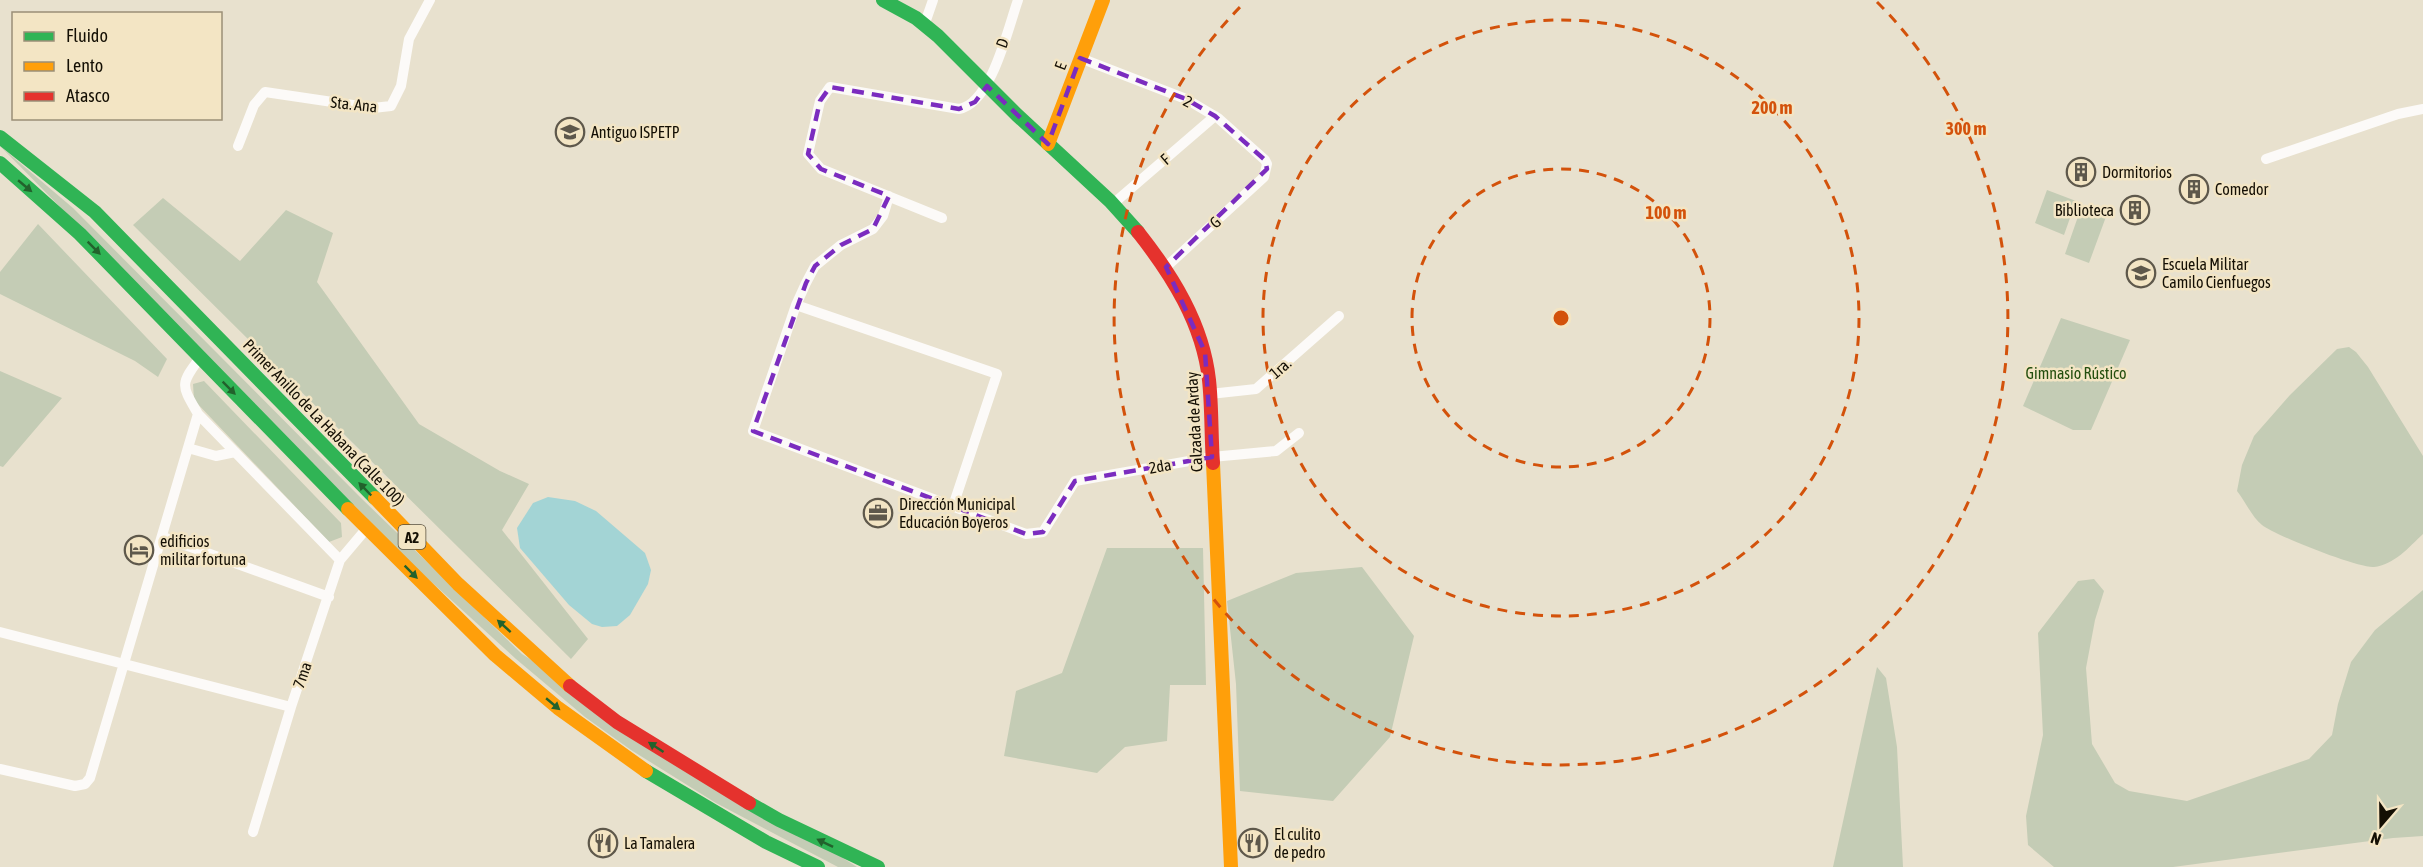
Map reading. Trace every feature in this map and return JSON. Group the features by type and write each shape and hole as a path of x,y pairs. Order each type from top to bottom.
{"main road":[{"name":"Calzada de Arday","path":"883,0 925,23 1047,144 1114,203 1146,238 1166,267 1176,284 1205,352 1210,394 1228,827 1232,867"},
{"name":"E","path":"1047,144 1103,0"},
{"name":"Primer Anillo de La Habana (Calle 100)","path":"0,137 94,212 182,298 458,584 569,685 617,723 721,787 779,820 878,867"},
{"name":"A2","path":"0,163 80,234 367,528 495,655 577,722 654,777 766,842 818,867"}],"street":[{"name":"Sta. Ana","path":"238,146 254,105 265,92 373,108 391,106 401,87 409,39 430,0"},
{"path":"925,23 933,0"},
{"name":"D","path":"987,86 1018,0"},
{"name":"2","path":"1080,58 1186,99 1215,116 1265,159 1267,169 1264,177"},
{"path":"942,218 821,169 808,154 820,101 830,87 959,109 975,102 987,86"},
{"path":"2266,159 2398,114 2423,109"},
{"name":"F","path":"1114,203 1215,116"},
{"name":"G","path":"1166,267 1264,177"},
{"path":"796,305 998,374 953,506 753,431 796,305 815,266 841,246 873,229 883,216 889,196"},
{"name":"1ra.","path":"1210,394 1256,389 1339,316"},
{"path":"200,358 190,371 184,388 198,414 340,560"},
{"path":"0,769 75,786 88,782 125,665 198,414"},
{"name":"2da","path":"953,506 1026,534 1044,532 1075,481 1212,457 1276,451 1299,433"},
{"path":"188,448 216,456 235,452"},
{"name":"7ma","path":"253,832 291,707 340,560 367,528"},
{"path":"163,537 328,597"},
{"path":"0,632 291,707"}],"highlighted area":[{"path":"1080,58 1186,99 1215,116 1265,160 1267,169 1166,267 1205,352 1212,457 1075,481 1043,532 1026,534 753,431 806,283 815,266 841,245 873,229 889,196 821,169 808,154 820,101 830,87 959,109 975,102 987,86 1048,144"}],"green space":[{"path":"0,146 73,208 361,498 522,654 857,867 838,867 716,803 631,750 585,717 516,659 415,567"},
{"path":"2047,190 2076,201 2064,235 2035,223"},
{"path":"163,198 240,261 286,210 333,233 317,282 419,424 500,471 529,484 502,530 588,639 571,659 133,225"},
{"path":"2082,205 2107,214 2089,263 2065,254"},
{"path":"38,224 167,359 158,377 135,361 0,294 0,272"},
{"name":"Gimnasio Rústico","path":"2061,318 2130,340 2091,430 2073,430 2023,406"},
{"path":"2349,347 2368,367 2423,456 2423,534 2395,559 2374,567 2352,563 2270,530 2255,518 2237,491 2242,465 2254,436 2290,395 2337,349"},
{"path":"0,371 62,398 3,467 0,466"},
{"path":"204,381 341,523 342,537 329,542 194,400 193,384"},
{"path":"1107,548 1203,548 1206,685 1170,685 1167,741 1125,747 1097,773 1004,756 1016,691 1062,673"},
{"path":"1362,567 1414,636 1390,737 1333,801 1240,791 1236,684 1227,601 1296,573"},
{"path":"2094,579 2104,591 2095,620 2086,668 2092,744 2115,783 2129,791 2187,801 2309,759 2332,735 2338,704 2351,662 2375,630 2423,590 2423,836 2173,867 2054,867 2028,845 2026,816 2043,735 2038,633 2078,581"},
{"path":"1877,667 1886,678 1897,747 1903,867 1833,867"}],"water":[{"path":"548,497 575,501 596,511 645,553 651,570 648,584 630,615 617,626 602,627 592,624 569,605 520,548 517,528 533,503"}],"traffic: fast":[{"path":"883,0 916,18 938,36 1017,115 1110,201 1138,232"},
{"path":"0,137 95,212 375,498"},
{"path":"0,163 80,234 348,509"},
{"path":"646,771 766,842 818,867"},
{"path":"749,803 779,820 878,867"}],"traffic: slow":[{"path":"1048,144 1103,0"},
{"path":"1213,463 1231,867"},
{"path":"375,498 458,584 570,686"},
{"path":"348,509 495,655 558,708 646,771"}],"traffic: jam":[{"path":"1138,232 1174,283 1200,339 1209,380 1213,463"},
{"path":"570,686 617,722 749,803"}],"place":[{"name":"Antiguo ISPETP","path":"570,132"},
{"name":"Dormitorios","path":"2081,172"},
{"name":"Comedor","path":"2194,189"},
{"name":"Biblioteca","path":"2135,210"},
{"name":"Escuela Militar Camilo Cienfuegos","path":"2141,273"},
{"name":"Dirección Municipal Educación Boyeros","path":"878,513"},
{"name":"edificios militar fortuna","path":"139,550"},
{"name":"La Tamalera","path":"603,843"},
{"name":"El culito de pedro","path":"1253,843"}]}
